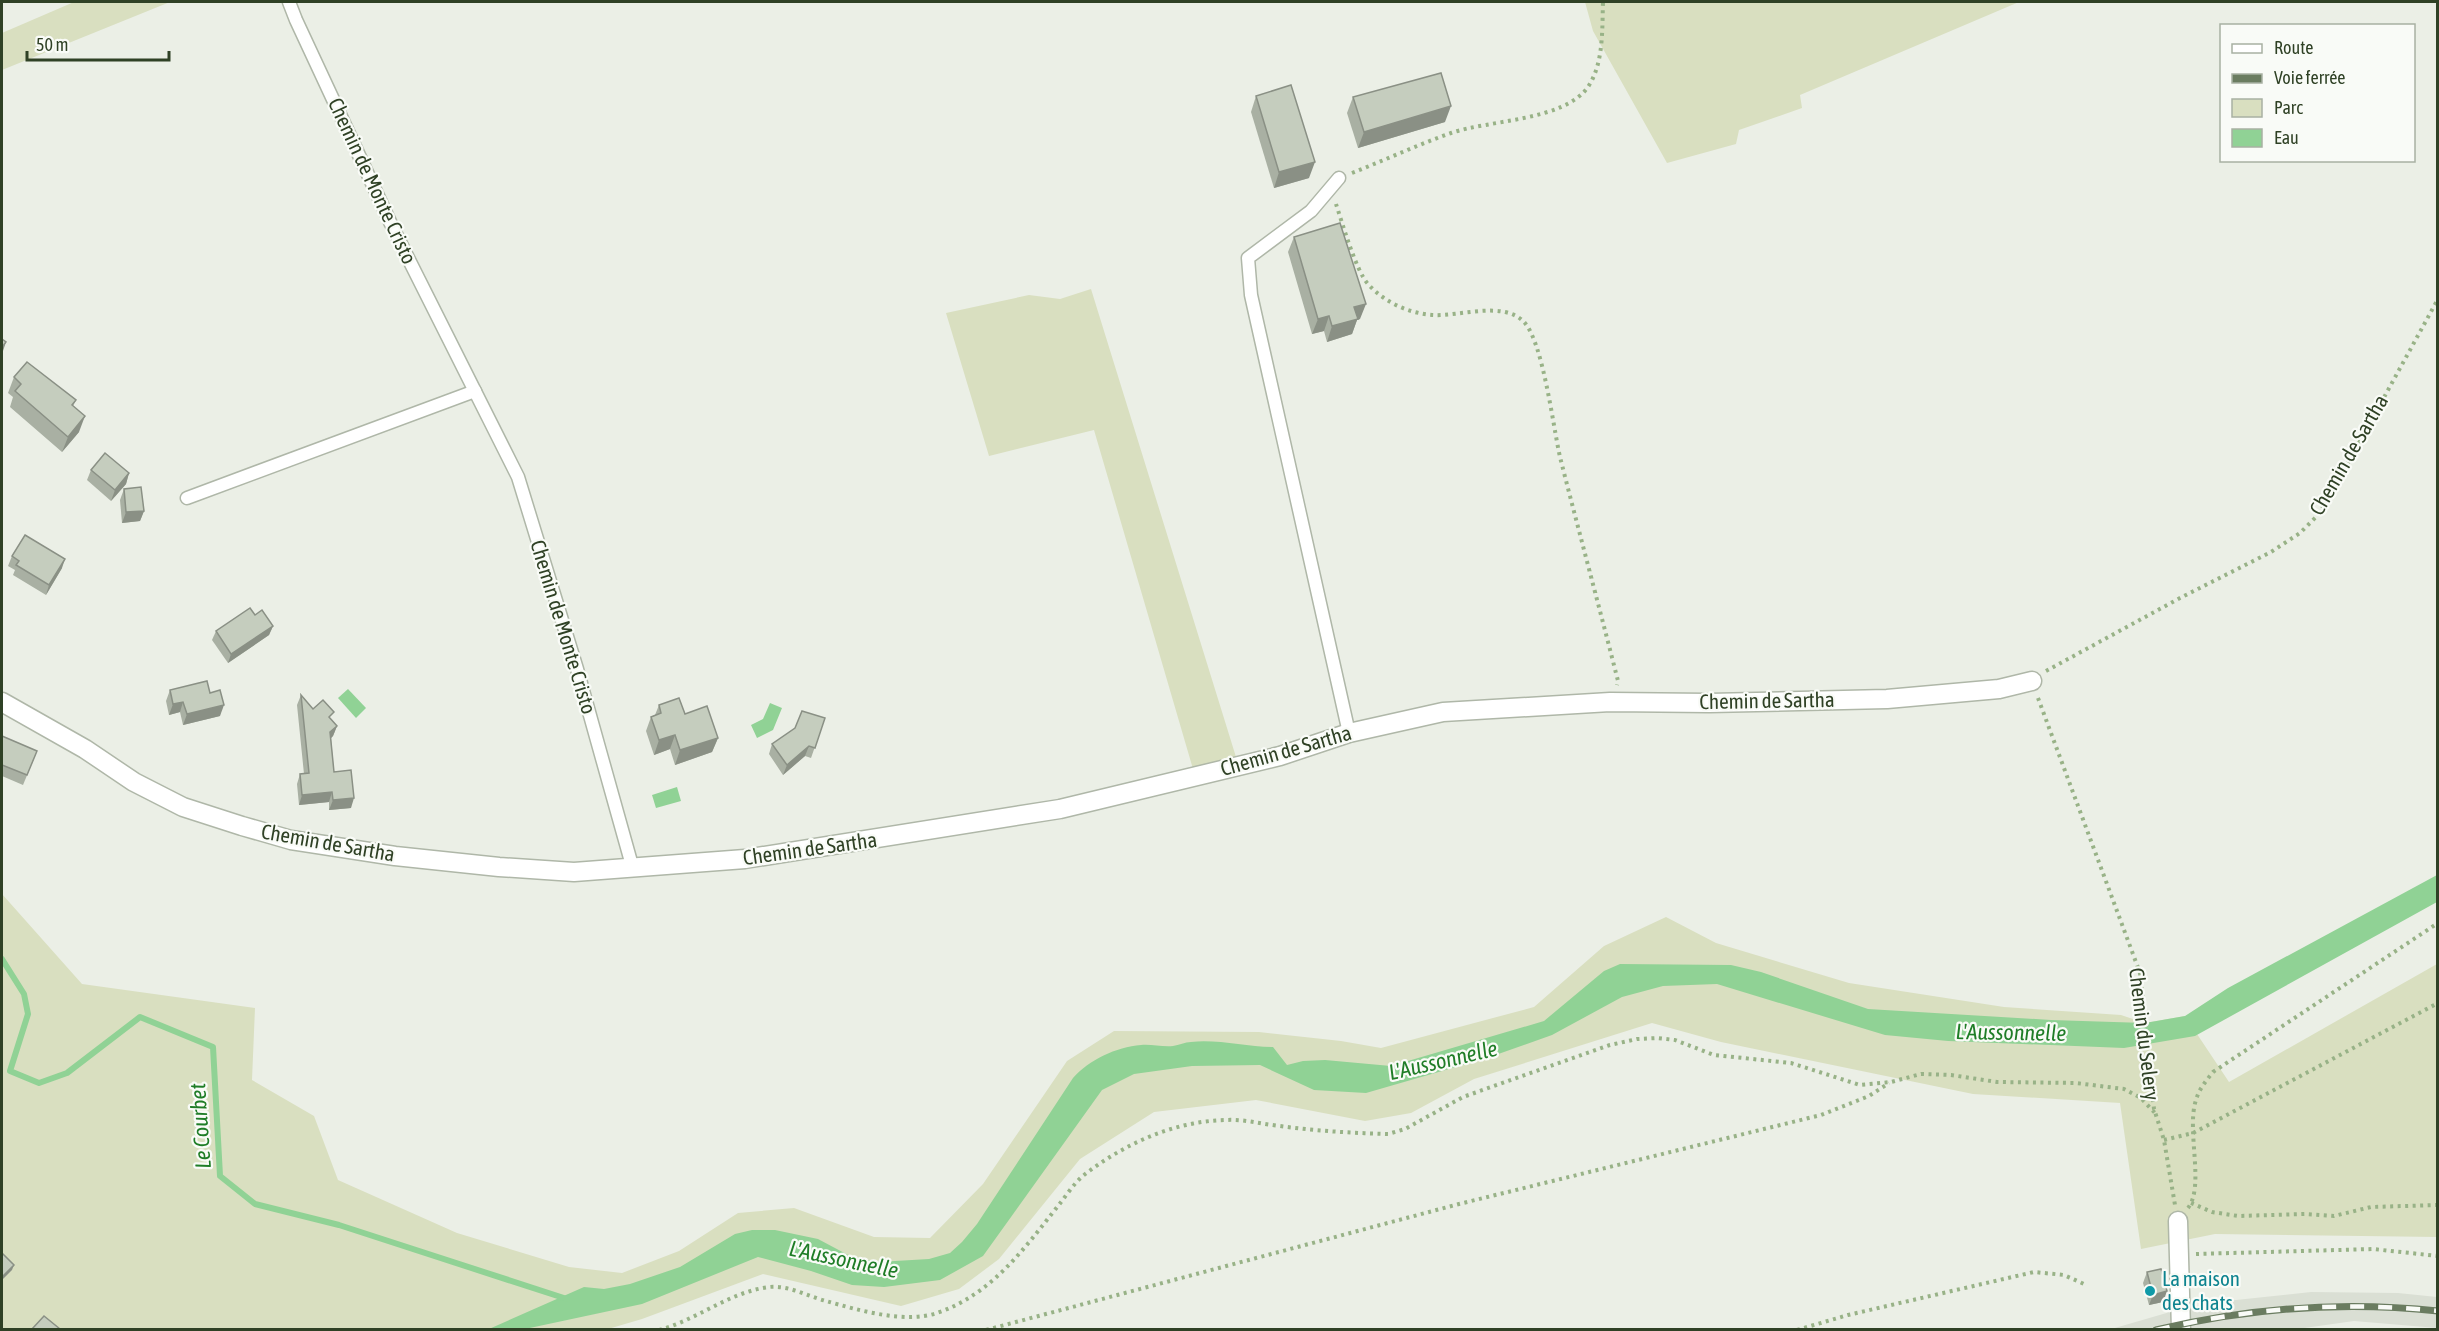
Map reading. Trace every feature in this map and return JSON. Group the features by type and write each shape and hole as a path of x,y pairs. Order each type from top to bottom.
{"street":[{"name":"Chemin de Sartha","path":"2,702 86,749 134,782 183,807 291,840 395,856 574,872 745,859 1060,809 1280,756 1349,733 1443,712 1610,702 1709,703 1887,699 1999,689 2032,681"},
{"path":"2178,1221 2181,1329"}],"lane":[{"name":"Chemin de Monte Cristo","path":"289,2 391,224 518,477 577,669 633,869"},
{"path":"1339,178 1311,211 1248,258 1251,295 1349,733"},
{"path":"187,498 475,392"}],"path":[{"path":"1603,2 1597,70 1587,88 1572,101 1543,113 1453,132 1339,178 1336,203 1366,283 1384,298 1404,309 1432,315 1507,310 1523,321 1535,340 1560,454 1618,681 1610,702"},
{"name":"Chemin de Sartha","path":"2032,681 2077,654 2271,552 2300,533 2318,515 2337,483 2438,299"},
{"name":"Chemin du Selery","path":"2032,681 2140,973 2155,1113 2164,1140 2178,1221"},
{"path":"2178,1221 2192,1203 2195,1102 2201,1088 2213,1072 2438,923"},
{"path":"2164,1140 2193,1133 2438,1004"},
{"path":"659,1329 742,1294 770,1287 792,1289 825,1301 895,1317 935,1314 967,1299 995,1280 1082,1176 1133,1143 1190,1124 1223,1120 1248,1120 1279,1126 1388,1134 1405,1129 1463,1097 1610,1045 1637,1039 1675,1040 1714,1055 1791,1063 1860,1085 1890,1082 1921,1074 1951,1075 1997,1082 2076,1083 2124,1089 2141,1098 2155,1113"},
{"path":"986,1329 1459,1204 1821,1114 1869,1096 1890,1082"},
{"path":"2192,1203 2212,1212 2238,1216 2305,1214 2334,1216 2371,1207 2438,1205"},
{"path":"2179,1254 2373,1249 2438,1256"},
{"path":"1797,1329 2034,1272 2064,1275 2084,1284"}],"shaded area":[{"path":"2311,1292 2398,1293 2437,1297 2437,1328 2354,1321 2290,1330 2108,1330 2170,1312 2217,1302"}],"green space":[{"path":"74,2 170,2 2,70 2,33"},
{"path":"1585,2 2019,2 1800,95 1802,108 1739,130 1736,144 1667,163 1593,31"},
{"path":"1091,289 1236,757 1193,769 1094,430 989,456 946,313 1029,295 1060,299"},
{"path":"2,894 82,984 255,1008 252,1080 314,1116 338,1180 457,1233 569,1267 622,1273 679,1251 738,1213 794,1208 874,1237 930,1238 983,1184 1067,1061 1114,1031 1259,1032 1381,1048 1534,1007 1604,946 1666,917 1716,943 1849,983 2004,1007 2121,1015 2145,1023 2185,1016 2229,1082 2437,964 2437,1237 2215,1234 2141,1249 2120,1103 1973,1094 1721,1042 1652,1023 1474,1079 1411,1113 1365,1121 1256,1100 1154,1112 1080,1159 999,1259 959,1289 901,1306 763,1274 642,1319 608,1329 2,1329"}],"water":[{"path":"348,689 366,708 356,718 338,698"},
{"path":"770,703 782,708 773,730 757,738 751,725 763,719"},
{"path":"677,787 681,801 656,808 652,795"},
{"name":"L'Aussonnelle","path":"2437,875 2437,902 2195,1036 2124,1048 1948,1041 1885,1035 1717,984 1663,986 1622,997 1552,1035 1487,1058 1366,1093 1314,1090 1260,1065 1192,1066 1134,1074 1102,1090 983,1256 940,1280 884,1287 852,1285 758,1257 642,1304 525,1329 489,1329 584,1287 604,1289 630,1284 680,1267 735,1234 752,1230 775,1230 818,1239 850,1256 878,1262 929,1259 950,1253 977,1224 1079,1071 1095,1060 1132,1046 1173,1046 1201,1041 1222,1042 1273,1047 1287,1065 1303,1061 1325,1060 1391,1066 1544,1021 1604,971 1620,964 1731,965 1761,972 1868,1009 2145,1023 2185,1016 2228,988"}],"building":[{"path":"1441,73 1451,106 1364,132 1353,97"},
{"path":"1291,85 1315,162 1279,172 1256,96"},
{"path":"1340,223 1366,304 1354,307 1358,319 1332,326 1329,316 1318,319 1294,237"},
{"path":"27,362 76,400 72,405 85,416 68,437 15,391 21,384 14,377"},
{"path":"105,453 129,473 115,490 91,470"},
{"path":"141,487 144,511 126,512 124,489"},
{"path":"25,535 65,559 49,585 16,565 19,561 12,556"},
{"path":"250,608 255,615 262,610 273,626 231,654 216,631"},
{"path":"207,681 210,693 220,690 224,705 187,714 183,702 173,704 170,690"},
{"path":"301,695 313,709 323,700 334,712 329,717 337,726 330,732 334,772 351,770 354,798 333,800 332,792 302,795 300,774 309,773"},
{"path":"679,698 685,714 707,706 718,738 680,750 675,735 659,740 651,717 661,713 659,705"},
{"path":"802,711 825,718 815,748 809,746 787,765 772,744 795,728"},
{"path":"2,736 37,751 27,775 2,765"},
{"path":"2,1253 14,1265 2,1277"},
{"path":"2161,1269 2167,1291 2153,1295 2147,1272"},
{"path":"44,1316 60,1329 32,1329"}],"waterway":[{"name":"Le Courbet","path":"2,959 24,994 28,1014 10,1071 39,1083 67,1073 140,1017 213,1047 220,1176 255,1204 339,1225 567,1299"}],"railway":[{"path":"2156,1330 2226,1316 2296,1308 2367,1307 2438,1311"}],"place":[{"name":"La maison des chats","path":"2150,1291"}]}
